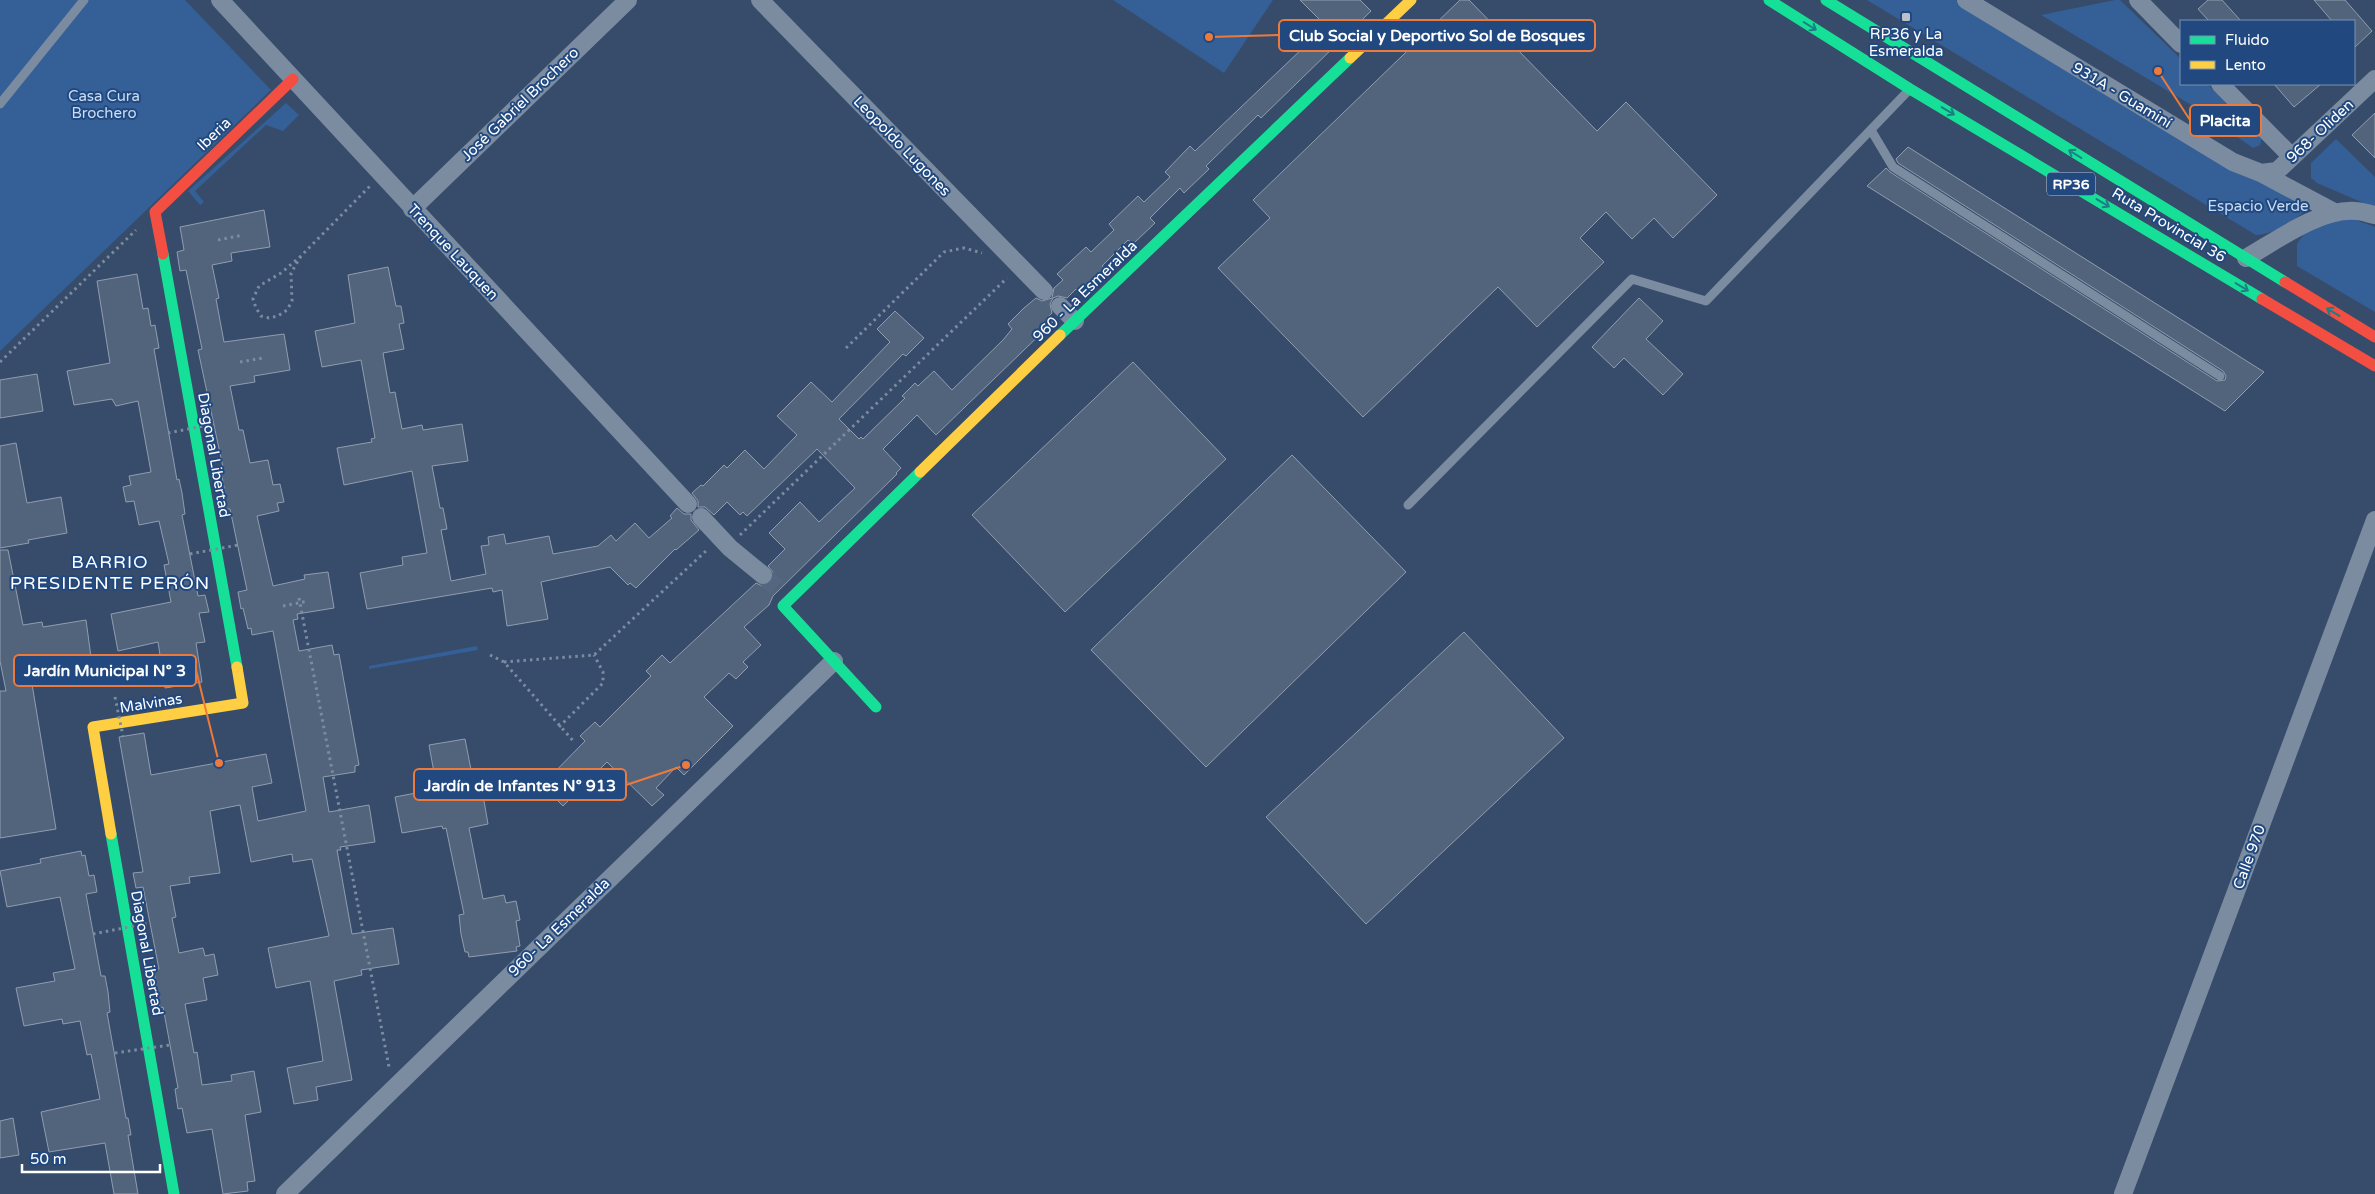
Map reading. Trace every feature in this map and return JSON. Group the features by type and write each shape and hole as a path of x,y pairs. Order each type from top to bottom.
{"street":[{"name":"Trenque Lauquen","path":"220,0 412,209 688,504"},
{"name":"José Gabriel Brochero","path":"412,209 628,0"},
{"name":"Leopoldo Lugones","path":"760,0 1044,291"},
{"name":"960 - La Esmeralda","path":"834,661 783,599 1411,0"},
{"name":"Ruta Provincial 36","path":"1768,0 1910,89 2375,366"},
{"name":"Ruta Provincial 36","path":"1827,0 2375,337"},
{"name":"931A - Guaminí","path":"1966,0 2233,162 2261,173 2334,212"},
{"path":"2138,0 2180,43"},
{"name":"Iberia","path":"155,212 293,79"},
{"name":"968- Oliden","path":"2261,173 2277,171 2375,79"},
{"path":"2221,85 2292,157"},
{"path":"2246,258 2316,219 2334,212 2356,211 2375,215"},
{"name":"Diagonal Libertad","path":"155,212 243,703"},
{"path":"1060,306 1075,321"},
{"path":"701,517 724,541 763,575"},
{"name":"Calle 970","path":"2123,1194 2375,520"},
{"path":"834,661 876,707"},
{"name":"960- La Esmeralda","path":"285,1194 834,661"},
{"name":"Malvinas","path":"93,727 243,703"},
{"name":"Diagonal Libertad","path":"93,727 177,1190"}],"lane":[{"path":"0,104 84,0"},
{"path":"1827,0 1864,12"},
{"path":"1921,46 1960,83"},
{"path":"1408,506 1632,279 1706,301 1910,89"},
{"path":"1871,130 1893,167 2220,376"}],"path":[{"path":"301,256 291,274 292,302 287,310 278,316 269,318 261,316 256,308 254,299 259,286 281,273 301,256 381,175"},
{"path":"0,362 155,212"},
{"path":"218,240 243,235"},
{"path":"846,348 944,252 956,248 996,256 1006,253"},
{"path":"504,662 594,655 712,545 742,534 1008,277"},
{"path":"240,362 264,358"},
{"path":"168,433 214,424"},
{"path":"190,554 238,545"},
{"path":"299,598 389,1067"},
{"path":"283,606 308,601"},
{"path":"490,655 504,662 575,743"},
{"path":"559,727 603,684 603,672 594,655"},
{"path":"115,698 123,736"},
{"path":"93,934 150,922"},
{"path":"115,1054 170,1045"}],"green space":[{"name":"Casa Cura Brochero","path":"0,0 185,0 271,90 0,351"},
{"path":"1113,0 1273,0 1224,73"},
{"name":"Espacio Verde","path":"1867,0 1956,0 2047,57 2306,202 2305,211 2276,230 2256,235"},
{"path":"2120,0 2180,58 2180,85 2208,85 2262,137 2260,145 2253,148 2198,109 2041,15"},
{"path":"286,103 299,115 283,131 266,125 195,191 204,202 200,205 188,191"},
{"name":"Espacio Verde","path":"2336,139 2375,177 2375,208 2317,183 2311,178 2311,163"},
{"name":"Espacio Verde","path":"2353,219 2375,227 2375,312 2297,266 2297,244 2302,237 2321,224"},
{"path":"477,646 478,650 369,669 369,666"}],"building":[{"path":"1300,0 1360,0 1371,11 1261,118 1258,115 1206,166 1209,169 1184,193 1180,188 1150,218 1155,223 1133,244 1128,240 1102,266 1107,270 1082,295 1076,289 1067,298 1058,296 1053,298 1050,304 1052,313 1048,317 1053,322 936,435 917,415 883,449 901,468 773,596 769,605 744,627 761,645 743,662 748,667 736,679 729,673 704,697 733,726 684,775 676,767 656,788 664,795 652,806 607,762 563,806 542,785 585,741 580,736 595,722 600,727 651,676 646,671 662,655 670,663 756,583 762,586 771,582 773,572 768,566 785,549 769,533 800,502 819,522 855,488 817,449 747,516 743,512 740,515 727,502 714,515 705,507 698,507 698,501 692,493 701,485 703,486 724,465 727,468 745,450 764,469 797,435 777,416 811,382 832,402 890,342 877,329 895,311 924,338 906,356 903,354 839,419 859,439 861,437 863,439 905,398 902,396 915,383 918,386 934,371 952,390 1003,340 1012,329 1008,324 1024,308 1036,298 1042,301 1052,298 1054,288 1063,280 1057,274 1086,247 1091,252 1114,230 1109,224 1138,196 1144,202 1170,177 1165,172 1190,146 1195,151 1326,26"},
{"path":"1460,0 1469,0 1597,131 1626,102 1717,195 1673,238 1654,218 1632,239 1606,212 1580,238 1604,262 1537,327 1498,287 1363,417 1218,268 1270,218 1253,200"},
{"path":"2208,0 2222,0 2240,20 2208,20 2198,9"},
{"path":"2314,0 2345,0 2372,31 2355,47 2355,20 2331,20"},
{"path":"2275,85 2320,85 2294,107"},
{"path":"2375,113 2375,158 2352,135"},
{"path":"1908,147 2264,372 2225,411 1867,186 1886,168 2217,381 2225,380 2226,376 2223,371 1898,163 1896,159"},
{"path":"264,210 270,247 231,253 232,261 212,265 219,298 216,299 224,342 284,334 290,370 254,376 255,382 230,386 239,430 243,430 250,463 268,460 273,485 280,484 284,502 277,503 279,511 257,516 273,586 305,579 304,575 328,572 334,608 297,614 298,619 293,620 299,651 332,645 334,655 339,654 359,765 355,766 355,772 323,777 329,812 369,805 375,842 340,847 341,850 337,850 352,934 393,928 399,964 361,970 362,975 334,981 352,1080 316,1087 318,1100 294,1104 287,1068 323,1061 318,1028 310,981 276,988 268,948 329,936 312,859 293,862 292,854 251,862 240,805 210,811 220,873 189,877 190,883 170,886 176,917 172,918 179,953 203,948 205,956 214,954 218,975 203,978 207,1000 185,1004 194,1053 197,1052 202,1085 232,1081 231,1075 254,1071 261,1112 245,1115 255,1181 247,1182 248,1191 223,1194 212,1129 187,1133 182,1108 178,1109 175,1089 178,1088 163,1007 160,1008 154,970 159,969 143,887 136,888 133,873 143,872 119,737 144,733 151,775 266,754 272,783 252,787 258,821 306,811 273,631 252,635 251,628 248,629 243,608 241,609 238,592 247,590 230,509 226,509 221,472 224,472 198,350 202,349 186,270 180,271 177,252 184,250 180,227"},
{"path":"388,267 396,306 401,306 404,323 399,324 404,349 383,353 390,393 395,392 402,429 422,425 423,430 462,424 468,461 432,466 440,508 443,508 447,529 441,530 451,581 486,574 481,546 489,545 488,537 504,534 506,544 549,536 553,554 598,546 611,535 616,541 635,523 649,538 672,518 670,516 677,508 684,514 691,514 691,520 699,530 675,549 636,588 630,583 628,585 610,567 541,582 548,619 507,626 502,590 493,592 492,588 367,609 360,573 403,565 402,557 427,553 412,471 344,485 337,448 372,442 371,439 375,438 361,360 322,367 315,331 355,323 348,275"},
{"path":"137,274 143,309 148,308 151,326 155,325 159,348 154,349 177,480 179,479 182,493 185,514 182,515 198,596 205,595 209,612 199,613 205,642 196,643 202,682 165,688 158,642 118,651 111,614 171,602 164,565 169,564 159,521 139,525 134,501 126,502 123,487 131,485 129,476 151,472 138,401 116,406 112,399 74,405 67,371 110,363 97,281"},
{"path":"1639,298 1663,321 1646,339 1683,374 1663,395 1624,358 1614,368 1592,347"},
{"path":"1133,362 1226,459 1065,612 972,515"},
{"path":"37,374 43,411 0,418 0,380"},
{"path":"16,443 27,503 61,497 67,533 28,540 29,543 0,548 0,446"},
{"path":"1292,455 1406,572 1206,767 1091,650"},
{"path":"0,550 8,550 23,625 42,622 43,627 86,620 91,657 54,662 48,665 50,669 30,672 56,829 0,838 0,691 6,691 0,661"},
{"path":"1464,632 1564,738 1366,924 1266,817"},
{"path":"465,739 473,780 480,778 488,824 469,828 483,899 504,895 506,903 516,901 520,920 516,921 520,946 516,947 517,951 469,957 468,952 465,952 461,934 459,915 464,914 446,828 443,829 442,826 402,833 395,797 437,789 429,745"},
{"path":"81,851 82,856 85,855 89,876 94,875 97,892 86,894 101,976 105,976 108,992 110,1012 107,1013 126,1118 128,1118 131,1135 128,1135 138,1194 114,1194 105,1143 49,1152 41,1112 100,1099 91,1054 87,1055 80,1021 63,1024 62,1019 24,1026 16,988 55,981 53,973 75,969 60,897 7,907 0,871 41,863 40,859"},
{"path":"13,1118 19,1155 0,1158 0,1121"}],"tunnel":[{"path":"763,575 778,589"}],"traffic: fast":[{"path":"1769,0 1910,89 2262,299"},
{"path":"1826,0 2285,282"},
{"path":"1060,335 1350,58"},
{"path":"163,254 237,667"},
{"path":"876,707 783,606 920,472"},
{"path":"111,834 174,1194"}],"traffic: slow":[{"path":"1350,58 1411,0"},
{"path":"920,472 1060,335"},
{"path":"111,834 93,727 243,703 237,667"}],"traffic: jam":[{"path":"163,254 155,212 293,79"},
{"path":"2285,282 2375,337"},
{"path":"2262,299 2375,366"}],"place":[{"name":"RP36 y La Esmeralda","path":"1906,17"},
{"name":"Club Social y Deportivo Sol de Bosques","path":"1209,37"},
{"name":"Placita","path":"2158,71"},
{"name":"Jardín Municipal N° 3","path":"219,763"},
{"name":"Jardín de Infantes N° 913","path":"686,765"}],"district":[{"name":"BARRIO PRESIDENTE PERÓN","path":"110,572"}]}
